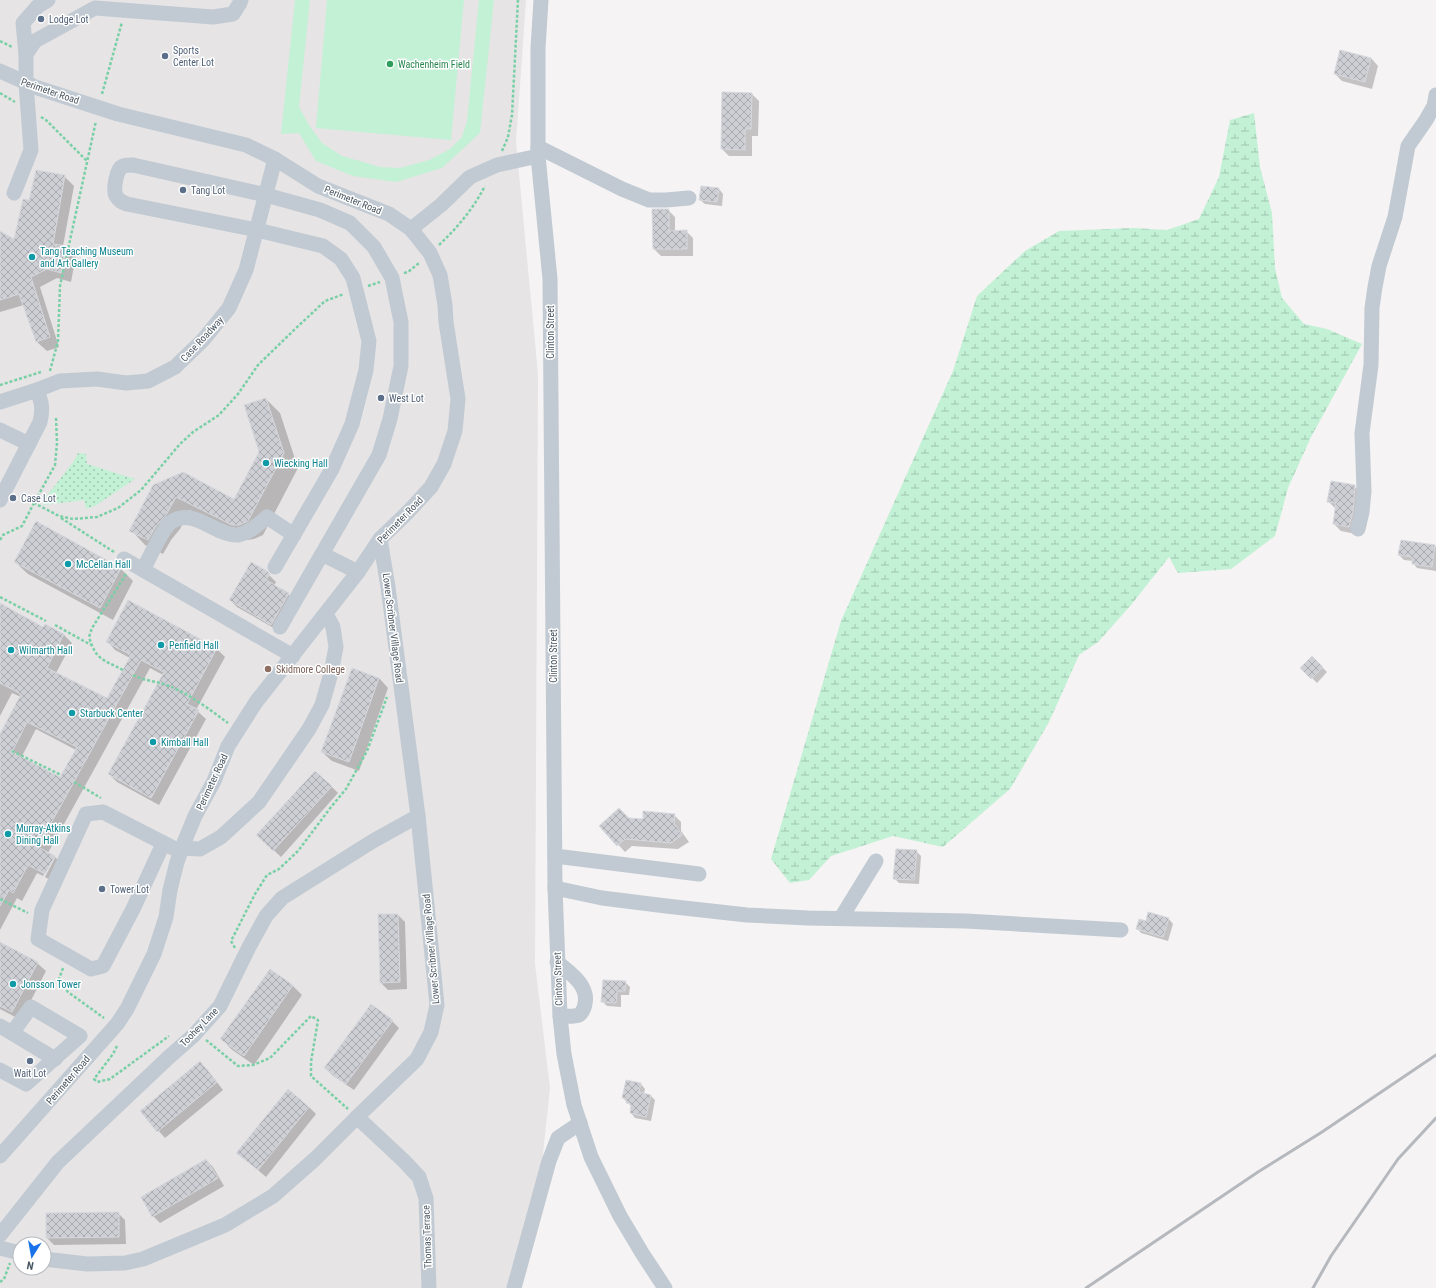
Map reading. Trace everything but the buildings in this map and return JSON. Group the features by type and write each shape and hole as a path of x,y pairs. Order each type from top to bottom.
{"street":[{"path":"14,193 31,150 23,23 38,6 48,0"},
{"path":"26,54 35,41 95,8 213,17 233,14 241,0"},
{"name":"Clinton Street","path":"541,0 538,48 538,151 550,279 555,888 560,1016 564,1054 580,1123 591,1157 607,1191 642,1254 665,1288"},
{"name":"Perimeter Road","path":"0,71 26,83 118,114 246,145 275,160 318,186 389,214 412,228 430,253 440,275 458,399 455,431 444,464 431,488 380,539 358,572 256,702 228,746 214,781 181,850 170,890 166,917 154,954 127,1009 115,1026 0,1156"},
{"path":"1358,529 1362,512 1364,491 1362,433 1372,365 1372,308 1375,287 1379,266 1395,217 1408,146 1434,106 1436,95"},
{"path":"412,228 441,205 470,177 497,165 538,151 622,190 649,200 689,198"},
{"name":"Case Roadway","path":"0,402 60,381 97,379 126,383 148,381 175,367 203,340 229,308 246,270 275,160"},
{"path":"275,567 332,469 352,424 366,370 369,341 353,278 342,259 323,246 257,230 126,204 119,200 116,196 115,190 118,171 123,166 133,165 266,195 320,210 350,224 374,247 392,278 401,322 401,366 390,419 380,455 280,627"},
{"path":"0,500 40,422 42,411 41,388"},
{"path":"0,430 29,444"},
{"path":"293,656 133,564 164,531 170,522 181,518 190,518 230,534 238,535 251,529 267,517 294,534"},
{"name":"Lower Scribner Village Road","path":"52,1260 87,1264 125,1263 143,1259 225,1225 273,1196 315,1159 416,1059 431,1032 437,1005 418,816 388,587 380,539"},
{"path":"322,554 358,572"},
{"path":"163,844 133,909 104,966 91,969 38,939 42,910 86,814 103,812 163,844 181,850 200,849 221,837 259,802 309,729 322,704 331,673 336,647 333,627 326,614"},
{"name":"Toohey Lane","path":"0,1235 58,1162 163,1062 194,1035 220,1006 266,916 282,898 373,841 418,816"},
{"path":"555,856 699,874"},
{"path":"841,918 876,861"},
{"path":"555,888 602,898 747,915 966,921 1083,929 1121,930"},
{"path":"557,962 574,976 584,988 586,998 584,1010 578,1015 560,1016"},
{"path":"0,1070 26,1084 55,1059 80,1036 31,1007 6,1030 55,1059"},
{"name":"Thomas Terrace","path":"357,1116 404,1161 419,1178 426,1198 429,1288"},
{"path":"514,1288 549,1160 558,1138 580,1123"}],"path":[{"path":"497,165 508,137 512,115 518,0"},
{"path":"41,388 51,369 58,342 60,286 99,107 125,10"},
{"path":"0,94 46,120 87,161"},
{"path":"58,516 73,519 97,517 118,508 141,490 192,432 218,415 238,394 258,365 325,301 408,272 458,227 478,200 486,185"},
{"path":"0,385 51,369"},
{"path":"0,540 3,535 22,526 55,465 57,443 56,418 54,412"},
{"path":"34,503 58,516 133,564 92,628 88,637 97,656 123,670"},
{"path":"0,597 46,621"},
{"path":"55,626 91,645"},
{"path":"133,675 140,679 169,686 205,706 238,730"},
{"path":"242,961 230,941 255,894 267,875 279,869 298,851 331,806 346,789 367,751 387,700 388,693"},
{"path":"12,751 61,775"},
{"path":"0,899 29,913"},
{"path":"0,1282 4,1279 11,1251"}],"shaded area":[{"name":"Skidmore College","path":"0,0 526,0 516,142 538,374 535,964 550,1088 538,1201 512,1288 0,1288"}],"green space":[{"path":"295,0 310,0 299,107 309,125 322,143 342,156 380,167 400,168 429,160 450,149 462,137 467,121 479,0 494,0 480,133 442,168 396,182 353,176 316,161 299,133 281,134"},
{"name":"Wachenheim Field","path":"327,0 464,0 451,140 316,128"},
{"path":"1254,113 1260,167 1272,213 1275,268 1282,298 1304,324 1327,329 1362,344 1311,437 1288,488 1275,536 1231,569 1178,573 1169,557 1131,605 1098,642 1079,655 1049,722 1010,789 943,847 893,836 831,856 809,880 790,883 771,859 841,621 953,371 977,296 1025,251 1059,231 1133,228 1167,230 1199,219 1219,177 1230,120"},
{"path":"78,453 86,454 87,464 135,479 95,506 86,509 84,500 44,505 42,502 74,461"}],"railway":[{"path":"1086,1288 1258,1172 1322,1132 1436,1055"},
{"path":"1313,1288 1331,1256 1398,1159 1436,1118"}],"place":[{"name":"Lodge Lot","path":"41,19"},
{"name":"Sports Center Lot","path":"165,56"},
{"name":"Wachenheim Field","path":"390,64"},
{"name":"Tang Lot","path":"183,190"},
{"name":"Tang Teaching Museum and Art Gallery","path":"32,257"},
{"name":"West Lot","path":"381,398"},
{"name":"Wiecking Hall","path":"266,463"},
{"name":"Case Lot","path":"13,498"},
{"name":"McCellan Hall","path":"68,564"},
{"name":"Penfield Hall","path":"161,645"},
{"name":"Wilmarth Hall","path":"11,650"},
{"name":"Skidmore College","path":"268,669"},
{"name":"Starbuck Center","path":"72,713"},
{"name":"Kimball Hall","path":"153,742"},
{"name":"Murray-Atkins Dining Hall","path":"8,834"},
{"name":"Tower Lot","path":"102,889"},
{"name":"Jonsson Tower","path":"13,984"},
{"name":"Wait Lot","path":"30,1061"}]}
